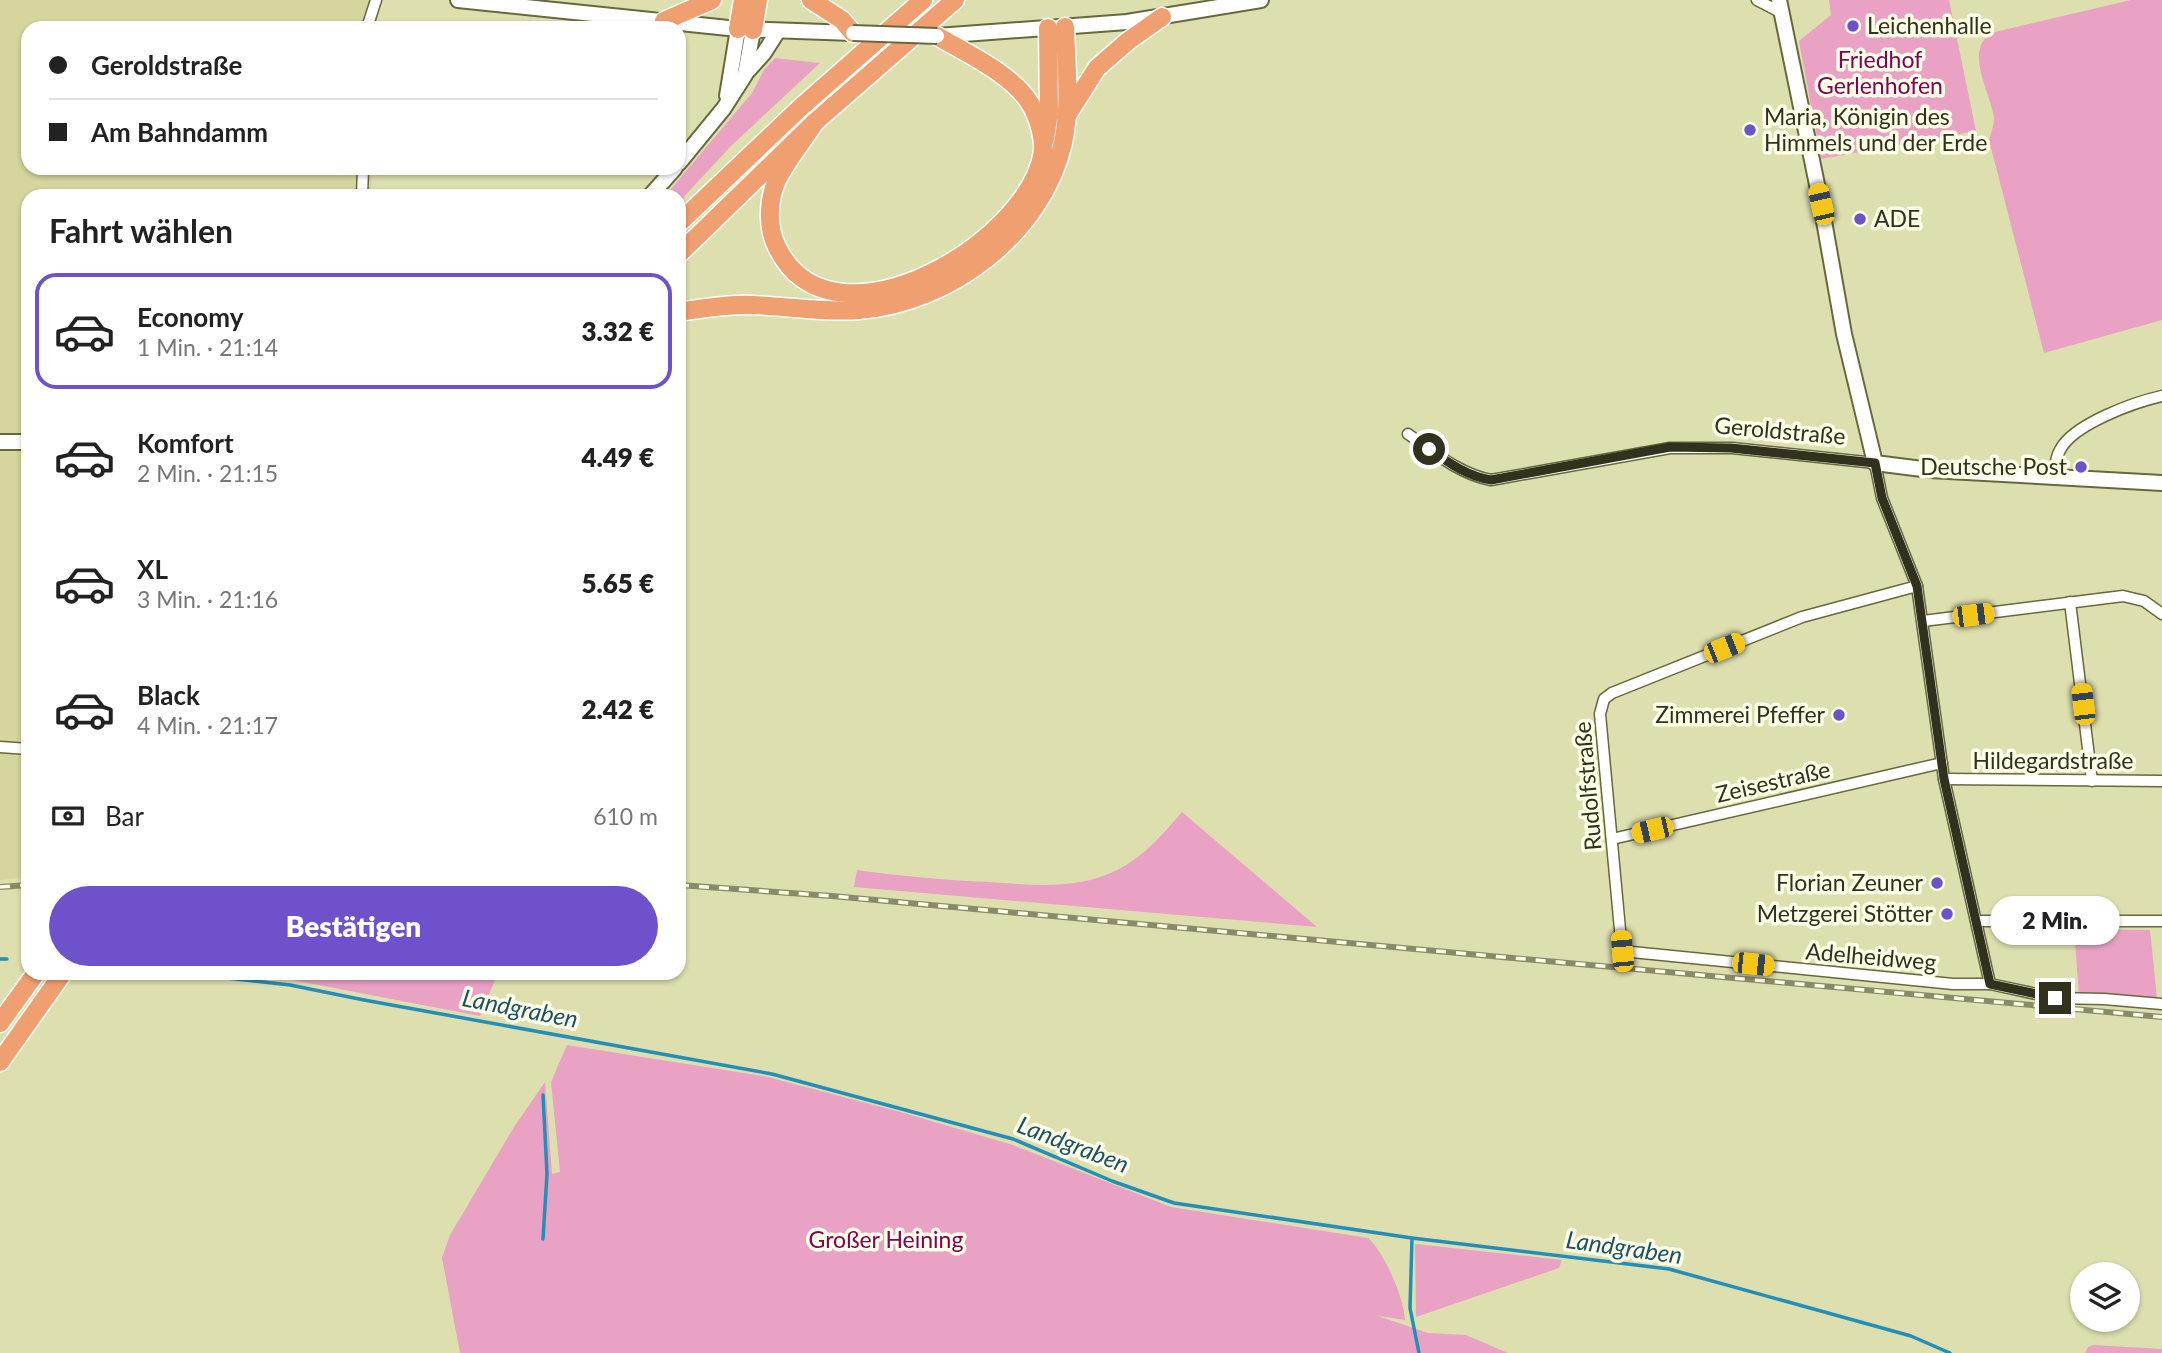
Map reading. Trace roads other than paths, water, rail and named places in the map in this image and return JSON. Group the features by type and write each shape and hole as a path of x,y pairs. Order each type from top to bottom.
{"highway":[{"path":"664,21 712,0"},
{"path":"743,0 746,29"},
{"path":"746,29 758,0"},
{"path":"811,0 847,27"},
{"path":"686,216 800,108 923,0"},
{"path":"686,247 816,122 955,0"},
{"path":"1066,117 1097,68 1128,41 1162,17"},
{"path":"816,122 777,181 770,211 770,226 778,251 793,271 803,279 832,291 852,293 895,287 938,270 981,242 1017,204 1039,165 1049,112 1056,27"},
{"path":"686,311 709,306 752,305 857,310 881,307 917,298 950,283 980,263 1005,242 1041,200 1055,170 1063,142 1066,117 1056,27"},
{"path":"937,36 1020,90 1031,104 1038,122 1043,149"},
{"path":"0,1023 31,980"},
{"path":"0,1062 58,980"}],"street":[{"path":"369,21 376,0"},
{"path":"458,0 664,21"},
{"path":"686,23 827,33 847,27 937,36 1162,17 1261,0"},
{"path":"1757,0 1780,6 1821,204 1844,334 1882,498 1917,586 1944,779 1990,984"},
{"path":"745,75 746,29"},
{"path":"724,108 746,29"},
{"path":"686,154 724,108 778,31"},
{"path":"656,189 669,175"},
{"path":"2054,477 2059,451 2073,434 2108,416 2162,396"},
{"name":"Geroldstraße","path":"1408,434 1457,468 1476,477 1491,480 1670,447 1731,448 1930,470 2162,483"},
{"path":"0,442 21,442"},
{"name":"Rudolfstraße","path":"1622,951 1600,710 1602,702 1607,696 1802,617 1917,586"},
{"path":"1923,621 2123,596 2144,601 2162,614"},
{"path":"2070,602 2092,781"},
{"path":"0,747 21,748"},
{"name":"Zeisestraße","path":"1612,839 1942,763"},
{"name":"Hildegardstraße","path":"1944,779 2162,781"},
{"path":"1976,921 2162,921"},
{"name":"Adelheidweg","path":"1622,951 1972,986 1990,984 2055,998 2162,1004"}],"waterway":[{"name":"Landgraben","path":"0,959 7,959"},
{"name":"Landgraben","path":"245,980 290,985 772,1074 1013,1139 1112,1181 1174,1203 1412,1238 1669,1269 1911,1336 1950,1353"},
{"path":"543,1095 547,1174 543,1239"},
{"path":"1412,1238 1410,1308 1419,1353"}],"railway":[{"path":"0,887 21,886"},
{"path":"686,886 832,896 2162,1017"}],"place":[{"name":"Leichenhalle","path":"1853,26"},
{"name":"Maria, Königin des Himmels und der Erde","path":"1750,130"},
{"name":"ADE","path":"1860,219"},
{"name":"Deutsche Post","path":"2081,467"},
{"name":"Zimmerei Pfeffer","path":"1839,715"},
{"name":"Florian Zeuner","path":"1937,883"},
{"name":"Metzgerei Stötter","path":"1947,914"}],"park label":[{"name":"Friedhof Gerlenhofen","path":"1880,73"},
{"name":"Großer Heining","path":"886,1240"}]}
